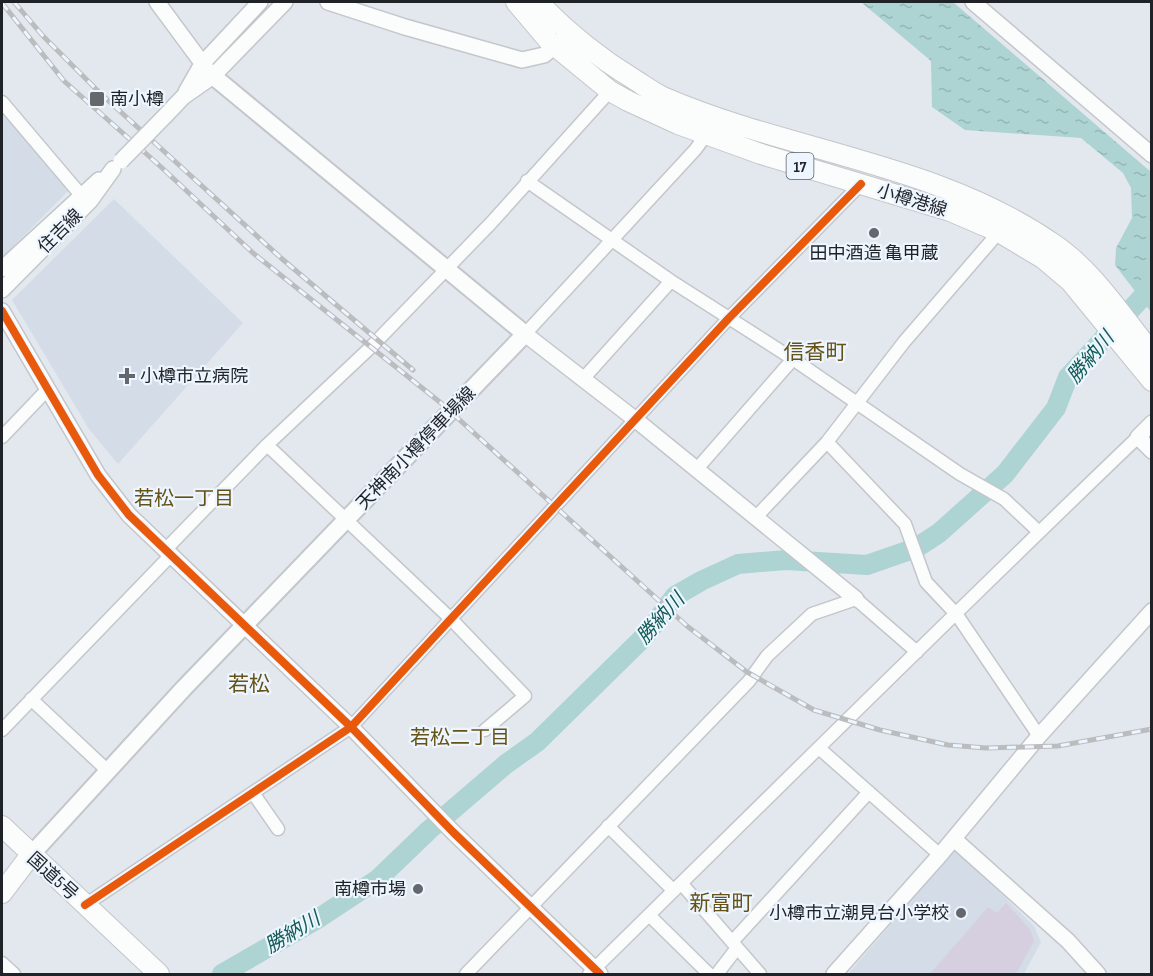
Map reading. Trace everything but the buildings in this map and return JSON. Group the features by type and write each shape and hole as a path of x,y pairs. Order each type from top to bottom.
{"main road":[{"name":"小樽港線","path":"516,2 562,40 610,91 678,124 760,154 950,211 999,232 1044,259 1070,280 1095,309 1142,351"},
{"name":"小樽港線","path":"538,2 562,40 596,56 661,96 712,115 967,195 1013,217 1054,244 1103,290 1142,351 1152,381"},
{"path":"207,70 525,334"},
{"name":"天神南小樽停車場線","path":"30,856 245,626 525,334"},
{"name":"国道5号","path":"2,826 30,856 159,975"},
{"path":"2,893 30,856"}],"street":[{"path":"157,2 207,70"},
{"name":"住吉線","path":"2,269 80,194 117,165 166,115 207,70 260,2"},
{"name":"住吉線","path":"207,70 285,2"},
{"path":"328,2 405,27 522,60 544,55 562,40"},
{"path":"973,2 1152,155"},
{"path":"2,730 267,445 371,347 610,91"},
{"path":"2,102 80,194"},
{"path":"712,115 708,135 525,334 791,545 917,652"},
{"name":"住吉線","path":"2,290 90,201 117,165"},
{"path":"527,181 671,281 793,359 960,474 1004,499 1038,531"},
{"path":"85,905 351,727 729,318 861,184"},
{"path":"756,517 827,442 904,342 999,232"},
{"path":"583,379 671,281"},
{"path":"2,311 98,475 129,515 351,727 594,973 677,886 957,615 1038,531 1152,423"},
{"path":"696,470 793,359"},
{"path":"2,437 47,390"},
{"path":"1138,436 1146,448 1152,451"},
{"path":"827,442 905,524 926,582 957,615 1039,736"},
{"path":"267,445 451,619 525,696 485,730"},
{"path":"466,975 749,681 767,656 812,614 851,594"},
{"path":"834,975 954,839 1039,736 1152,611"},
{"path":"31,699 109,772"},
{"path":"820,748 940,855"},
{"path":"717,975 735,945 869,792"},
{"path":"253,793 278,830"},
{"path":"608,826 677,886 735,945 760,975"},
{"path":"954,839 1068,941 1098,975"},
{"path":"649,915 709,975"},
{"path":"2,963 15,975"}],"shaded area":[{"path":"2,106 69,190 2,258"},
{"name":"小樽市立病院","path":"114,199 243,323 118,464 89,429 12,300"},
{"name":"小樽市立潮見台小学校","path":"956,849 1034,926 1041,942 1024,974 848,974"},
{"path":"1006,903 1030,929 1034,941 1016,974 930,974 988,907 997,913"}],"water":[{"path":"861,2 953,2 1151,172 1151,312 1115,265 1116,248 1132,218 1131,188 1123,173 1081,138 965,130 932,107 931,61"}],"waterway":[{"name":"勝納川","path":"222,974 319,918 378,879 429,830 506,764 537,742 646,635 675,596 738,564 786,560 867,565 916,548 939,533 1005,474 1056,408 1068,377 1146,293 1152,280"}],"railway":[{"path":"14,2 43,36 100,93 281,258 413,370"},
{"path":"2,3 64,81 253,253 441,403 687,626 747,672 814,710 880,730 948,745 986,748 1058,746 1152,729"}],"cycle path":[{"path":"85,905 351,727 729,318 861,184"},
{"path":"2,311 98,475 129,515 351,727 453,832 600,974"}],"place":[{"name":"南小樽","path":"97,99"},
{"name":"田中酒造 亀甲蔵","path":"874,233"},
{"name":"小樽市立病院","path":"127,376"},
{"name":"南樽市場","path":"418,889"},
{"name":"小樽市立潮見台小学校","path":"961,913"}],"district":[{"name":"信香町","path":"815,352"},
{"name":"若松一丁目","path":"184,498"},
{"name":"若松","path":"249,684"},
{"name":"若松二丁目","path":"460,737"},
{"name":"新富町","path":"721,903"}]}
